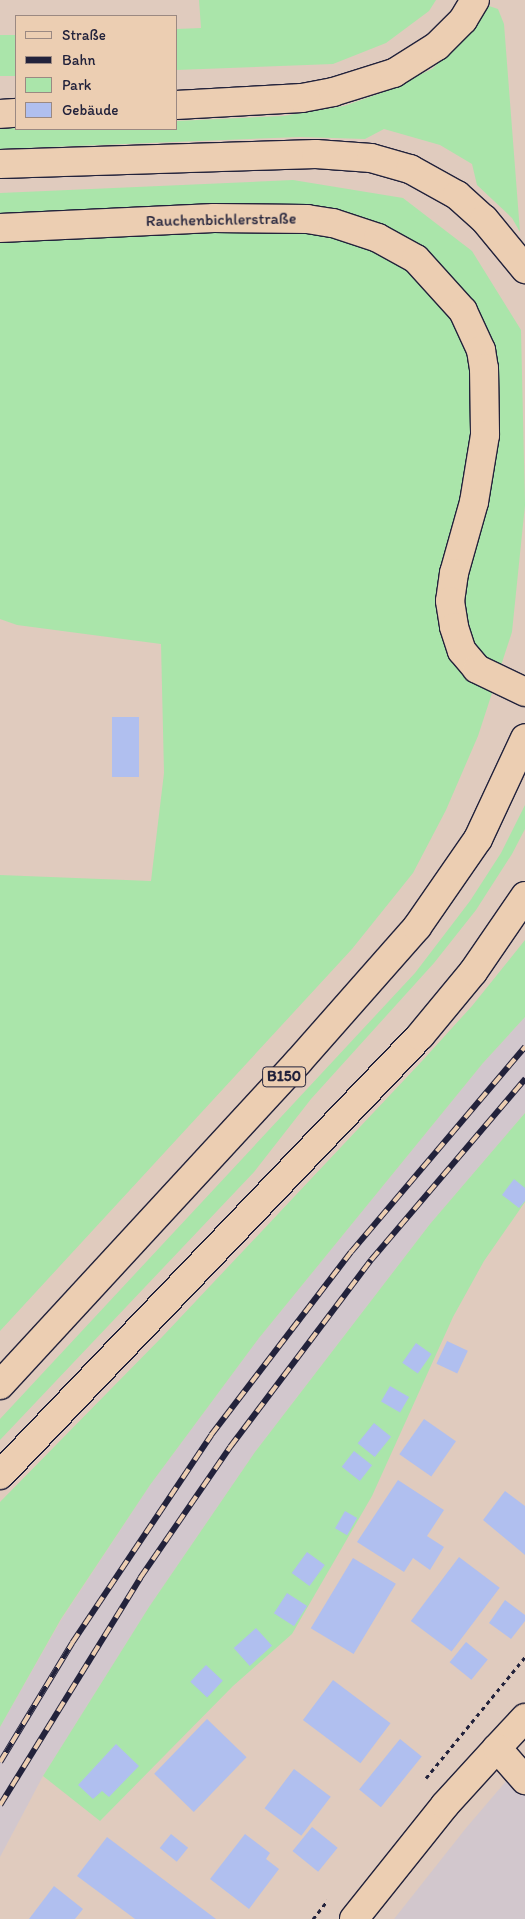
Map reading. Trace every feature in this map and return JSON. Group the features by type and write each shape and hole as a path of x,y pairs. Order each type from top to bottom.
{"main road":[{"path":"178,105 302,98 333,92 394,73 437,46 463,20 475,0"},
{"path":"0,114 15,113"},
{"path":"0,164 316,154 371,158 410,169 457,195 484,218 525,270"},
{"name":"Rauchenbichlerstraße","path":"0,228 214,218 308,219 333,223 378,238 416,260 463,311 481,350 484,368 486,435 474,502 452,582 450,600 454,628 462,651 477,670 525,692"},
{"name":"B150","path":"0,1385 309,1050 417,926 478,839 525,738"},
{"path":"0,1475 420,1036 473,972 525,896"},
{"path":"354,1919 445,1804 525,1718"},
{"path":"497,1748 525,1780"}],"shaded area":[{"path":"525,1017 525,1113 430,1224 255,1452 149,1607 43,1776 0,1857 0,1727 61,1620 150,1485 259,1338 483,1063"},
{"path":"525,1759 525,1919 394,1919 466,1828"}],"green space":[{"path":"199,0 436,0 429,11 386,43 333,64 178,70 178,29 201,28"},
{"path":"489,6 498,9 504,24 520,232 512,218 477,185 472,164 440,145 384,129 365,139 300,137 0,149 0,128 15,128 15,130 178,130 178,121 283,116 344,106 381,93 432,69 457,45"},
{"path":"0,35 15,35 15,76 0,76"},
{"path":"293,180 403,198 472,251 521,330 525,505 512,632 478,736 446,810 413,873 352,949 0,1331 0,875 151,881 164,773 161,644 17,625 0,619 0,193"},
{"path":"525,805 525,829 512,854 476,910 434,963 311,1099 254,1172 0,1440 0,1419 415,973 470,901 501,853"},
{"path":"525,940 525,1017 483,1063 259,1338 150,1485 61,1619 0,1727 0,1502 163,1336 422,1061 472,1006"},
{"path":"525,1113 525,1202 484,1261 453,1317 372,1496 292,1634 233,1686 100,1821 43,1776 149,1607 255,1452 430,1224"}],"building":[{"path":"112,717 139,717 139,777 112,777"},
{"path":"514,1179 525,1188 525,1201 519,1208 502,1195"},
{"path":"447,1341 468,1351 457,1373 436,1364"},
{"path":"416,1343 432,1354 418,1374 402,1363"},
{"path":"390,1386 409,1397 400,1413 381,1402"},
{"path":"424,1419 456,1441 431,1477 399,1454"},
{"path":"374,1423 391,1437 375,1457 358,1443"},
{"path":"354,1451 372,1465 360,1481 342,1467"},
{"path":"398,1480 444,1510 427,1536 444,1547 430,1570 413,1558 404,1572 357,1542"},
{"path":"505,1491 525,1506 525,1555 483,1520"},
{"path":"345,1511 357,1518 347,1535 335,1528"},
{"path":"307,1552 325,1565 310,1586 292,1573"},
{"path":"459,1557 500,1588 452,1652 411,1621"},
{"path":"353,1558 396,1584 354,1654 311,1628"},
{"path":"287,1593 307,1606 294,1626 274,1613"},
{"path":"505,1600 525,1615 525,1621 511,1639 489,1623"},
{"path":"256,1628 272,1646 250,1666 234,1648"},
{"path":"466,1642 488,1660 471,1680 450,1662"},
{"path":"206,1665 223,1681 207,1698 190,1682"},
{"path":"333,1680 391,1723 360,1763 303,1720"},
{"path":"207,1719 247,1757 194,1812 154,1774"},
{"path":"400,1739 422,1757 381,1807 359,1790"},
{"path":"116,1744 139,1766 109,1797 102,1791 93,1799 78,1785"},
{"path":"294,1769 331,1797 301,1836 265,1808"},
{"path":"312,1827 338,1848 318,1872 292,1851"},
{"path":"171,1834 188,1848 177,1862 160,1848"},
{"path":"245,1834 270,1853 266,1859 279,1869 249,1909 210,1879"},
{"path":"107,1837 216,1919 135,1919 77,1876"},
{"path":"54,1886 83,1909 75,1919 29,1919"}],"railway":[{"path":"0,1762 72,1643 211,1435 351,1252 525,1047"},
{"path":"0,1805 140,1578 230,1447 371,1260 525,1079"}]}
